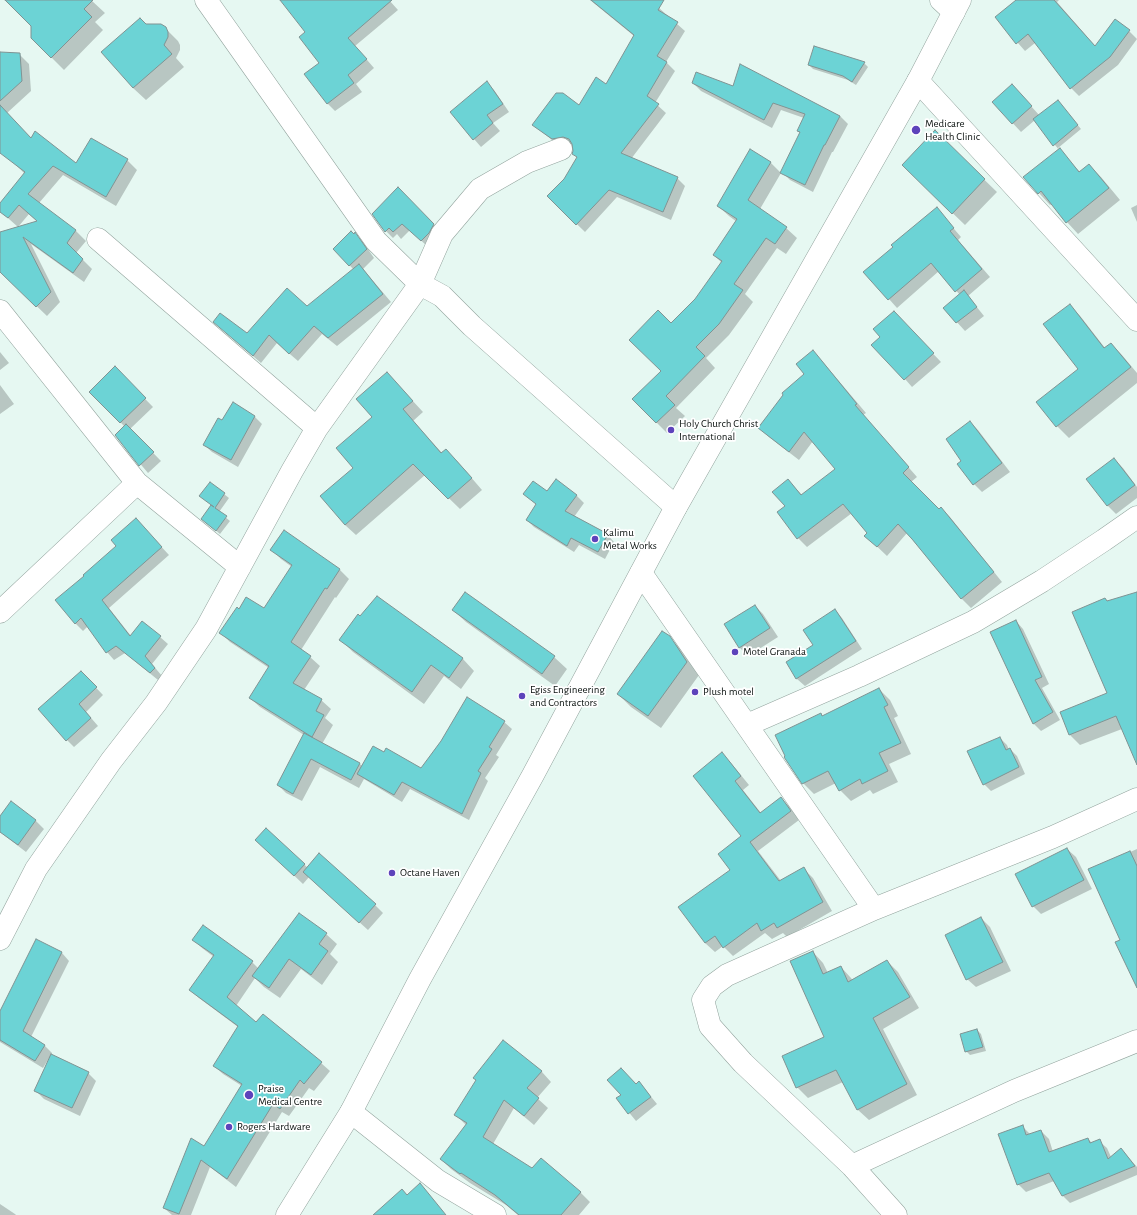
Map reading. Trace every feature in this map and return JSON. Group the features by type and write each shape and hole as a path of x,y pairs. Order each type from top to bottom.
{"street":[{"path":"206,0 376,241 420,284 442,296 472,326 676,507"},
{"path":"287,1215 351,1112 420,979 537,768 676,507 918,81 952,4"},
{"path":"918,81 1133,309"},
{"path":"0,939 36,869 111,760 156,703 206,629 317,428 420,284 442,234 480,189 527,162 561,149"},
{"path":"98,239 317,428"},
{"path":"0,311 136,483 240,567"},
{"path":"0,612 136,483"},
{"path":"747,725 859,676 973,622 1042,581 1137,517"},
{"path":"642,573 874,909"},
{"path":"896,1215 852,1166 743,1063 710,1026 703,1000 712,986 727,975 874,909 1053,837 1137,799"},
{"path":"852,1166 1014,1091 1137,1041"},
{"path":"351,1112 438,1181 495,1215"}],"building":[{"path":"5,0 93,0 84,9 92,17 51,58 31,38 31,26"},
{"path":"280,0 392,0 348,38 367,59 348,75 354,83 327,104 304,74 319,63 299,37 305,32"},
{"path":"591,0 664,0 658,10 678,22 657,56 667,62 647,96 659,104 621,153 678,177 663,212 609,190 576,225 547,196 564,179 577,157 572,154 572,144 569,139 563,137 552,139 532,125 556,93 563,93 579,105 596,77 606,84 634,35"},
{"path":"1016,0 1054,0 1095,46 1115,19 1130,30 1110,57 1070,89 1028,34 1016,44 995,17"},
{"path":"140,18 146,24 161,24 166,27 168,37 164,45 172,54 133,88 101,52"},
{"path":"814,46 865,62 852,82 843,76 808,65"},
{"path":"0,52 20,53 22,81 0,101"},
{"path":"740,64 840,116 805,185 780,173 800,132 797,131 805,114 773,103 764,120 692,83 696,72 733,86"},
{"path":"487,81 503,104 487,115 493,123 473,140 450,112"},
{"path":"1012,84 1032,106 1012,124 992,102"},
{"path":"1058,100 1078,125 1053,146 1033,119"},
{"path":"0,105 31,138 35,131 76,163 91,138 128,159 106,197 53,166 28,194 76,230 67,243 83,259 73,273 23,237 51,292 36,307 0,272 0,232 37,221 19,205 8,218 0,212 0,203 25,172 0,153"},
{"path":"935,130 985,179 952,214 902,165"},
{"path":"1060,148 1079,172 1089,164 1109,188 1066,223 1041,191 1038,194 1023,177"},
{"path":"750,149 771,162 748,200 787,227 775,244 766,238 734,284 743,290 719,324 696,347 705,356 666,396 675,405 656,423 632,399 661,371 629,340 658,310 671,323 695,299 722,261 713,255 737,219 717,206"},
{"path":"398,187 434,224 429,233 421,241 402,224 393,232 389,228 385,232 372,214"},
{"path":"937,207 954,228 950,231 982,269 955,292 931,263 888,300 863,272 893,247 891,245"},
{"path":"351,231 354,234 355,232 367,249 349,266 333,249"},
{"path":"359,264 383,294 328,338 314,326 289,354 269,335 253,356 213,322 220,313 247,333 287,288 307,306"},
{"path":"964,290 977,307 956,323 943,308"},
{"path":"1070,304 1104,348 1111,343 1131,367 1056,427 1036,402 1078,369 1043,324"},
{"path":"894,311 934,353 904,380 871,345 880,337 873,329"},
{"path":"813,350 857,404 855,405 909,467 903,473 939,509 941,507 994,572 961,599 898,524 877,547 864,536 867,533 843,504 797,539 777,512 785,506 772,492 788,479 801,495 835,469 804,432 789,452 758,428 783,395 782,393 804,374 796,364"},
{"path":"115,366 146,398 120,423 89,392"},
{"path":"387,372 413,401 403,409 441,453 446,449 472,478 448,499 413,464 345,525 320,496 353,468 336,448 372,417 356,399"},
{"path":"233,402 255,416 231,460 203,445 218,418 222,420"},
{"path":"970,421 1002,463 973,485 957,464 961,461 946,439"},
{"path":"126,424 154,452 139,466 115,435"},
{"path":"1114,458 1135,485 1107,506 1086,479"},
{"path":"556,479 577,495 565,511 608,534 598,552 571,538 567,546 526,520 536,504 523,494 533,481 547,491"},
{"path":"210,482 225,493 215,508 227,516 216,531 201,519 211,505 214,507 199,496"},
{"path":"136,518 162,547 102,600 130,636 142,621 161,636 145,656 155,668 150,673 116,646 106,653 81,618 75,624 55,600 84,576 83,575 116,546 111,540"},
{"path":"284,530 340,569 327,589 325,588 291,642 311,656 293,683 322,699 316,711 324,715 312,737 249,698 269,666 219,633 237,607 239,609 246,597 264,608 292,565 270,550"},
{"path":"465,592 555,656 542,674 452,610"},
{"path":"1137,592 1137,765 1116,716 1069,735 1060,712 1107,693 1072,612 1105,598 1107,601"},
{"path":"377,596 463,658 449,678 431,665 412,692 339,640 358,614 360,616"},
{"path":"755,605 770,628 739,648 724,624"},
{"path":"835,609 856,641 796,679 786,662 813,645 803,630"},
{"path":"1016,620 1042,677 1035,680 1053,712 1033,724 990,632"},
{"path":"662,631 670,636 687,662 648,716 617,694"},
{"path":"81,671 97,687 79,704 91,718 66,741 38,709"},
{"path":"879,688 888,705 884,707 901,743 879,753 888,771 862,784 860,779 839,791 828,771 802,784 784,757 785,756 775,735 821,713 822,716"},
{"path":"467,697 505,721 489,747 492,749 478,771 481,773 462,814 402,782 394,795 357,774 373,746 384,752 386,748 421,768 441,741"},
{"path":"304,733 360,763 351,780 311,759 293,794 277,785"},
{"path":"1000,737 1006,750 1010,748 1019,767 983,785 967,751"},
{"path":"722,752 741,776 735,781 760,813 781,797 791,811 750,842 779,881 804,867 823,902 777,928 774,923 761,931 757,923 723,948 715,936 705,943 678,907 730,870 718,854 741,836 693,776"},
{"path":"11,801 36,820 18,845 0,832 0,816"},
{"path":"266,828 305,864 294,876 255,840"},
{"path":"1067,848 1084,880 1032,907 1015,874"},
{"path":"1130,851 1137,866 1137,988 1115,942 1120,940 1088,869"},
{"path":"319,853 376,904 359,923 303,872"},
{"path":"299,913 327,933 319,944 328,951 311,975 289,959 269,988 252,976"},
{"path":"981,917 1003,962 966,980 945,935"},
{"path":"203,925 253,961 227,997 256,1022 263,1014 322,1062 304,1084 300,1080 280,1109 273,1104 227,1179 201,1160 179,1214 163,1208 191,1138 204,1146 242,1084 213,1066 238,1026 189,990 214,955 192,940"},
{"path":"36,939 62,952 23,1031 45,1045 35,1061 0,1040 0,1011"},
{"path":"813,951 823,974 841,966 848,982 887,960 910,997 873,1018 907,1084 857,1110 836,1070 796,1088 782,1056 824,1037 790,961"},
{"path":"977,1029 983,1047 965,1052 960,1034"},
{"path":"503,1040 542,1071 527,1088 539,1098 524,1116 504,1100 483,1137 532,1168 541,1158 581,1192 561,1215 519,1215 495,1195 461,1173 460,1174 440,1159 467,1123 454,1115 476,1080 473,1078"},
{"path":"51,1054 89,1072 72,1108 34,1091"},
{"path":"621,1068 636,1084 639,1081 651,1097 628,1114 616,1098 621,1095 607,1080"},
{"path":"1023,1125 1026,1135 1041,1130 1049,1152 1088,1138 1090,1143 1100,1139 1108,1159 1121,1148 1135,1166 1062,1196 1049,1173 1017,1185 998,1134"},
{"path":"420,1183 446,1215 373,1215 402,1189 407,1195"}],"place":[{"name":"Medicare Health Clinic","path":"916,130"},
{"name":"Holy Church Christ International","path":"671,430"},
{"name":"Kalimu Metal Works","path":"595,539"},
{"name":"Motel Granada","path":"735,652"},
{"name":"Plush motel","path":"695,692"},
{"name":"Egiss Engineering and Contractors","path":"522,696"},
{"name":"Octane Haven","path":"392,873"},
{"name":"Praise Medical Centre","path":"249,1095"},
{"name":"Rogers Hardware","path":"229,1127"}]}
